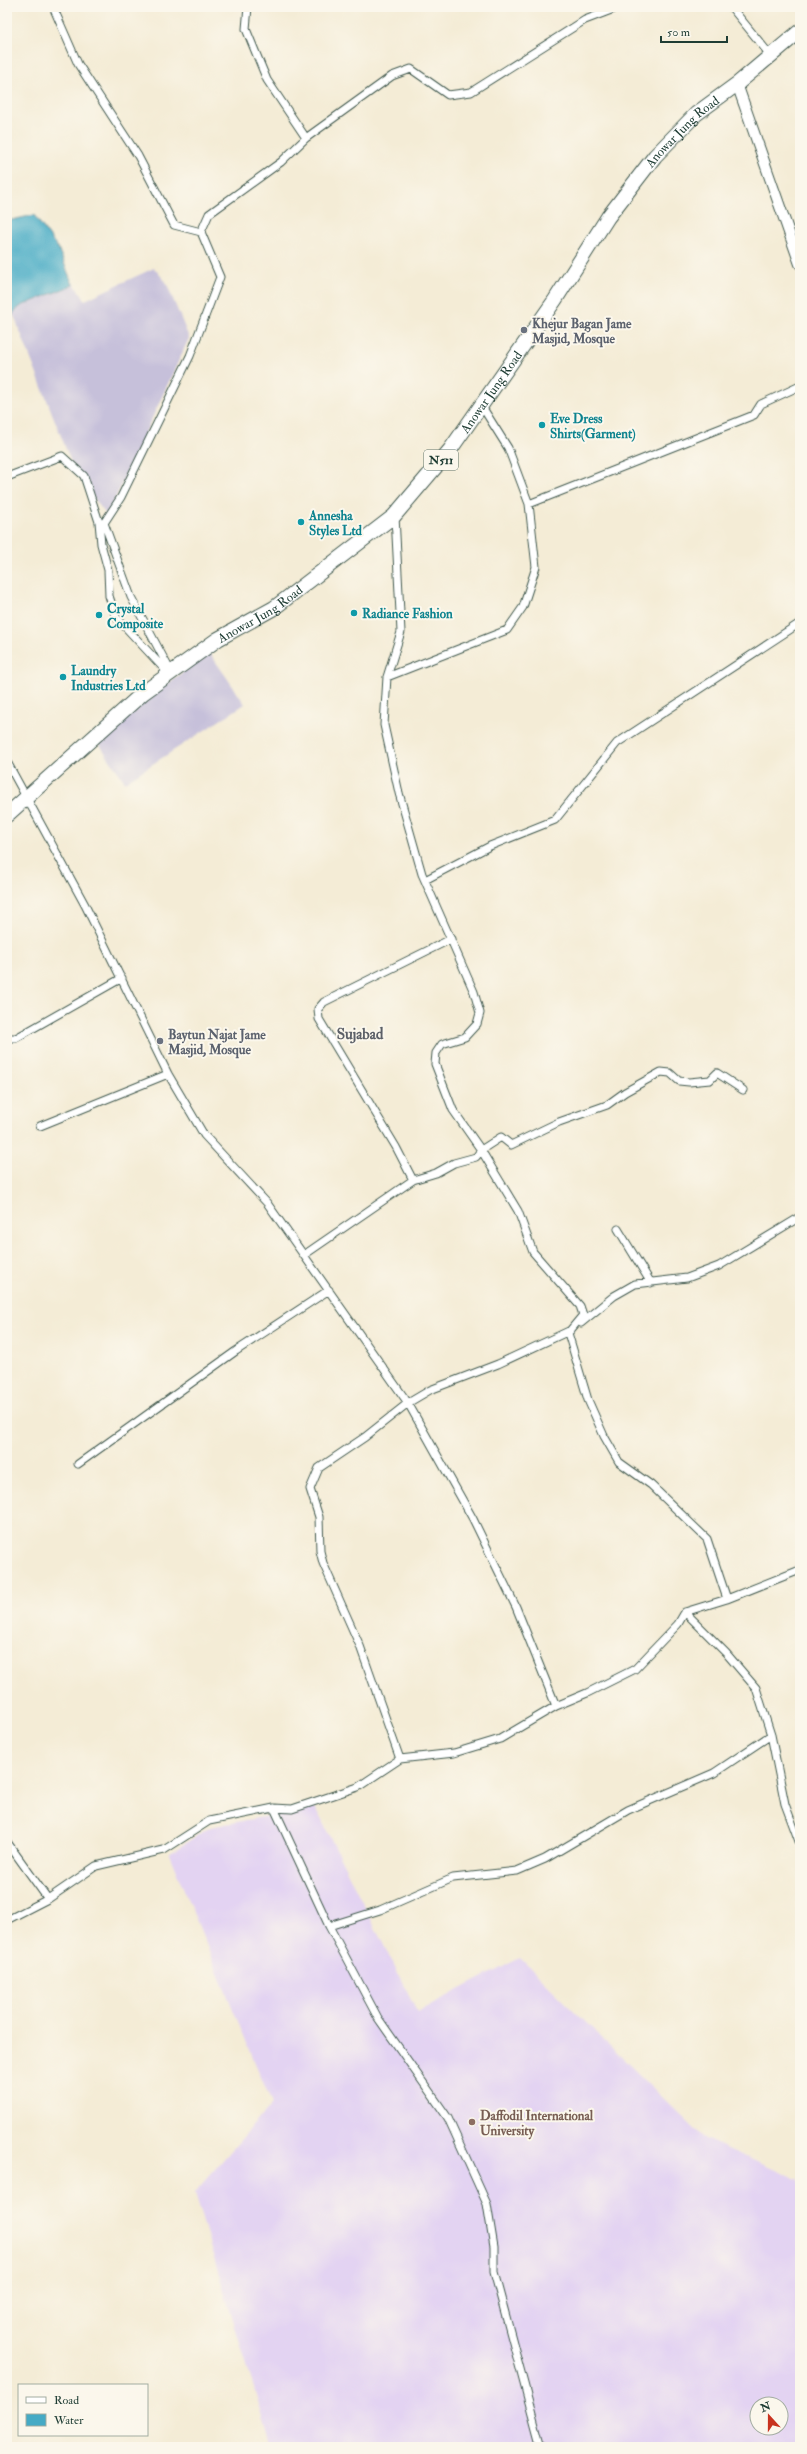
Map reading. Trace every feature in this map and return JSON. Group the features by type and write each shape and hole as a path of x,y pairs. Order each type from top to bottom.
{"highway":[{"name":"Anowar Jung Road","path":"7,815 143,693 218,639 274,608 394,516 450,450 555,300 608,217 655,156 696,114 737,84 800,31"}],"street":[{"path":"53,7 78,64 138,156 174,225 201,232"},
{"path":"248,7 246,29 267,80 306,138"},
{"path":"170,673 131,597 104,523 121,497 190,356 220,277 201,232 209,214 281,162 306,138 392,76 412,69 448,95 471,92 585,20 619,7"},
{"path":"731,7 770,56"},
{"path":"737,84 800,264"},
{"path":"529,504 754,415 761,404 800,386"},
{"path":"387,677 507,630 523,607 536,567 529,504 508,448 481,405"},
{"path":"7,477 62,456 84,476 99,522 101,544 108,570 109,596 116,617 170,673"},
{"path":"394,516 401,632 387,677 384,725 399,793 425,880 474,992 480,1013 477,1024 465,1037 442,1044 436,1053 435,1064 453,1110 481,1150 518,1211 528,1243 533,1252 580,1306 583,1315 568,1333"},
{"path":"425,880 490,846 555,820 617,743 800,623"},
{"path":"7,762 122,978 168,1074 204,1135 267,1202 408,1403 473,1519 516,1607 556,1706"},
{"path":"413,1180 396,1147 317,1013 324,1002 451,939"},
{"path":"7,1038 16,1038 122,978"},
{"path":"304,1255 413,1180 436,1173 454,1163 476,1157 481,1150 501,1137 511,1145 558,1122 607,1105 625,1092 661,1072 670,1073 679,1081 689,1082 710,1080 717,1073 743,1090"},
{"path":"40,1126 168,1074"},
{"path":"400,1760 360,1646 321,1557 319,1518 310,1489 319,1468 365,1437 408,1403 430,1390 498,1364 568,1333 614,1296 635,1284 687,1278 719,1266 800,1217"},
{"path":"618,1229 651,1282"},
{"path":"78,1464 236,1351 329,1290"},
{"path":"568,1333 588,1400 604,1436 620,1462 656,1490 707,1539 727,1599"},
{"path":"7,1920 48,1899 96,1866 164,1850 209,1821 274,1808 292,1808 358,1787 400,1760 454,1753 500,1739 556,1706 587,1693 635,1669 678,1624 685,1612 727,1599 800,1570"},
{"path":"685,1612 726,1652 756,1688 771,1735 785,1804 800,1844"},
{"path":"329,1926 380,1910 453,1878 517,1872 545,1859 628,1810 714,1774 771,1735"},
{"path":"274,1808 329,1926 378,2018 448,2118 487,2204 494,2247 494,2272 541,2447"},
{"path":"7,1842 48,1899"}],"shaded area":[{"path":"154,268 166,282 189,338 107,516 75,472 11,308 73,282 85,300"},
{"path":"209,652 245,704 125,782 96,739"},
{"name":"Daffodil International University","path":"315,1807 417,2012 520,1958 705,2139 800,2181 800,2447 272,2447 194,2193 272,2104 169,1854 210,1827"}],"water":[{"path":"34,215 58,248 73,285 21,306 14,312 7,328 7,221"}],"place":[{"name":"Khejur Bagan Jame Masjid, Mosque","path":"524,330"},
{"name":"Eve Dress Shirts(Garment)","path":"542,425"},
{"name":"Annesha Styles Ltd","path":"301,522"},
{"name":"Radiance Fashion","path":"354,613"},
{"name":"Crystal Composite","path":"99,615"},
{"name":"Laundry Industries Ltd","path":"63,677"},
{"name":"Baytun Najat Jame Masjid, Mosque","path":"160,1041"},
{"name":"Daffodil International University","path":"472,2122"}],"district":[{"name":"Sujabad","path":"360,1034"}]}
